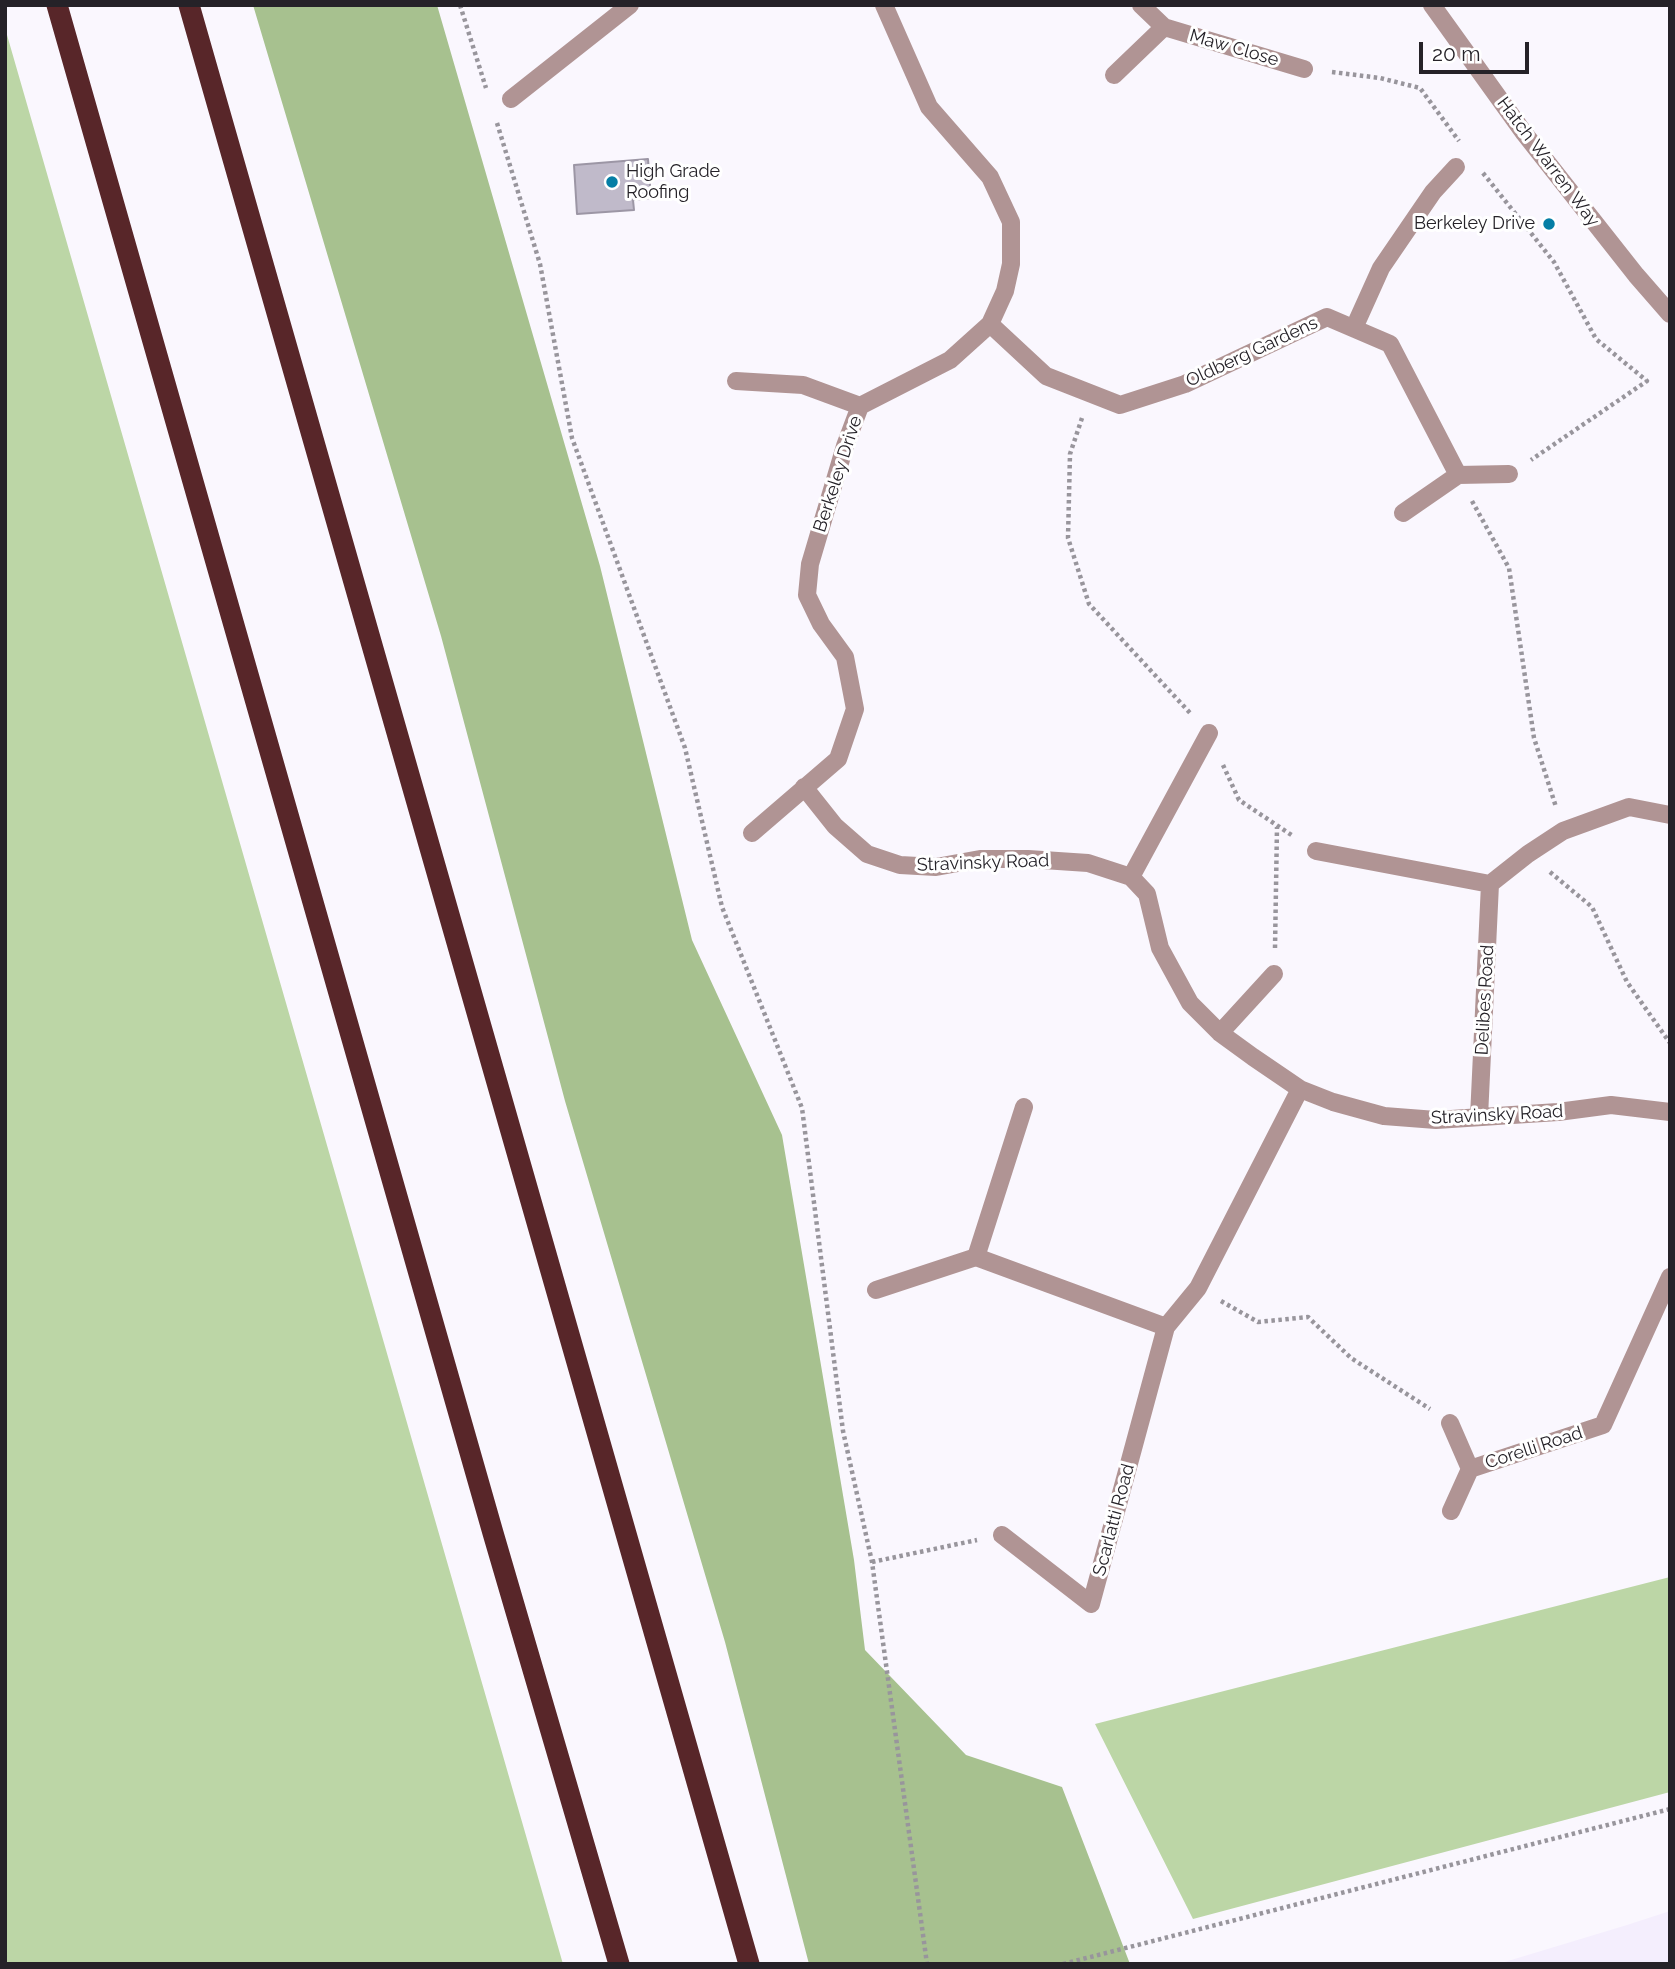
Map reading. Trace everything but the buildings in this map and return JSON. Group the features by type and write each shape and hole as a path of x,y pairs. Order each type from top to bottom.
{"highway":[{"path":"57,5 485,1506 619,1964"},
{"path":"189,5 748,1964"}],"street":[{"path":"511,99 630,5"},
{"name":"Berkeley Drive","path":"752,833 838,759 855,709 845,657 821,624 807,595 810,564 845,446 860,406 950,360 990,324 1005,291 1011,264 1011,222 990,177 929,107 884,5"},
{"name":"Maw Close","path":"1141,5 1164,27 1304,69"},
{"name":"Hatch Warren Way","path":"1432,5 1524,133 1670,314"},
{"path":"1114,75 1164,27"},
{"path":"1354,328 1381,268 1433,192 1456,167"},
{"name":"Oldberg Gardens","path":"990,324 1045,376 1120,405 1185,384 1326,317 1391,344 1458,475"},
{"path":"736,381 803,386 860,406"},
{"path":"1403,513 1458,475 1510,474"},
{"path":"1131,877 1209,733"},
{"name":"Stravinsky Road","path":"804,787 835,826 867,854 900,864 936,867 980,859 1028,859 1088,863 1131,877 1147,894 1160,948 1191,1003 1220,1033 1300,1089 1333,1102 1384,1116 1436,1120 1558,1112 1611,1105 1670,1112"},
{"path":"1315,851 1490,884 1563,831 1629,807 1670,815"},
{"name":"Delibes Road","path":"1479,1117 1490,884"},
{"path":"1220,1033 1274,974"},
{"name":"Scarlatti Road","path":"1002,1535 1091,1604 1166,1327 1198,1289 1300,1089"},
{"path":"976,1257 1024,1107"},
{"path":"876,1290 976,1257 1166,1327"},
{"name":"Corelli Road","path":"1451,1511 1470,1469 1603,1425 1670,1277"},
{"name":"Corelli Road","path":"1450,1423 1470,1469"}],"path":[{"path":"460,5 486,89"},
{"path":"1304,69 1380,78 1420,88 1467,151"},
{"path":"495,116 540,264 572,438 685,748 722,907 802,1108 843,1431 872,1562 928,1964"},
{"path":"1482,172 1554,262 1596,338 1647,381 1510,474"},
{"path":"1090,394 1070,454 1069,538 1089,604 1209,733 1239,800 1315,851"},
{"path":"1458,475 1508,568 1534,738 1563,831"},
{"path":"1274,974 1277,826"},
{"path":"1528,854 1592,907 1627,982 1670,1043"},
{"path":"1198,1289 1258,1322 1308,1317 1351,1358 1450,1423"},
{"path":"872,1562 1002,1535"},
{"path":"1063,1964 1670,1810"}],"shaded area":[{"path":"1670,1911 1670,1964 1498,1964 1627,1925"}],"green space":[{"path":"253,5 437,5 600,566 692,940 782,1135 854,1560 865,1650 966,1755 1062,1787 1130,1964 809,1964 725,1642 565,1101 441,636"},
{"path":"5,28 563,1964 5,1964"},
{"path":"1670,1577 1670,1792 1193,1919 1095,1724"}],"place":[{"name":"High Grade Roofing","path":"612,182"},
{"name":"Berkeley Drive","path":"1549,224"}]}
